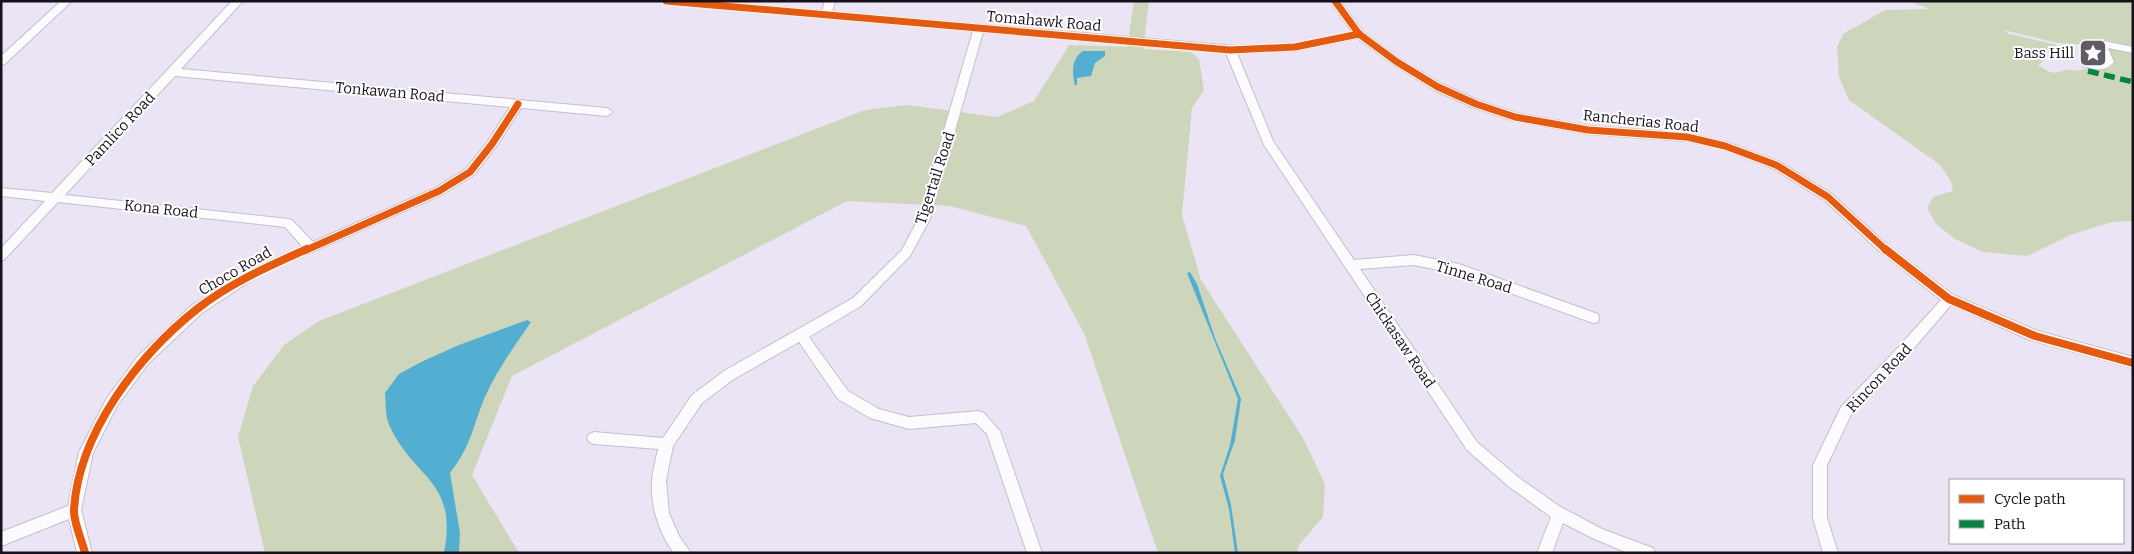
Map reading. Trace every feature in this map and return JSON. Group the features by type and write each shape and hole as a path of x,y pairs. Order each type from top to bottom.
{"street":[{"path":"3,58 67,1"},
{"name":"Pamlico Road","path":"1,256 238,1"},
{"name":"Tomahawk Road","path":"666,1 1230,50 1275,51 1313,46 1359,34"},
{"path":"826,15 830,1"},
{"name":"Rancherias Road","path":"1335,1 1359,34 1397,62 1438,87 1476,104 1515,117 1588,130 1687,137 1725,146 1776,165 1828,197 1881,246 1949,299 2035,336 2133,363"},
{"name":"Tigertail Road","path":"684,553 674,541 662,513 659,481 666,444 697,399 729,374 801,335 856,302 906,254 924,218 979,29"},
{"path":"2087,64 2099,67 2109,62 2102,47 2104,44 2133,50"},
{"name":"Chickasaw Road","path":"1230,50 1268,142 1406,351 1472,446 1514,485 1558,515 1610,541 1648,553"},
{"name":"Tonkawan Road","path":"173,72 607,112"},
{"name":"Choco Road","path":"85,553 74,510 86,452 112,402 144,360 198,309 254,273 438,191 470,172 492,144 518,104"},
{"name":"Kona Road","path":"1,192 288,223 310,247"},
{"name":"Tinne Road","path":"1351,265 1414,260 1459,268 1593,318"},
{"name":"Rincon Road","path":"1831,553 1820,518 1820,465 1846,411 1897,358 1949,299"},
{"path":"801,335 843,395 875,414 908,423 979,417 993,430 1035,553"},
{"path":"594,438 666,444"},
{"path":"1,540 74,510"},
{"path":"1544,553 1558,515"}],"green space":[{"path":"1134,1 1149,1 1143,49 1191,52 1199,59 1204,90 1192,108 1182,215 1201,280 1303,438 1325,484 1323,517 1299,545 1297,553 1158,553 1084,333 1026,226 950,206 847,201 512,376 472,475 519,553 265,553 238,437 253,386 284,345 319,321 865,110 906,105 997,117 1034,101 1069,45 1127,47"},
{"path":"1910,1 2133,1 2133,47 2104,39 2096,40 2094,45 2057,43 2004,30 2009,34 2058,45 2036,53 2043,62 2038,65 2045,70 2055,73 2066,69 2105,69 2115,64 2107,49 2108,47 2133,52 2133,221 2112,222 2073,234 2027,256 1983,252 1955,239 1936,224 1927,208 1933,197 1953,191 1951,181 1939,164 1849,100 1839,77 1837,47 1843,34 1885,10 1929,9"}],"water":[{"path":"1083,51 1105,51 1105,56 1095,63 1091,76 1077,78 1077,85 1075,85 1073,76 1074,62"},
{"path":"1190,272 1197,284 1215,338 1241,399 1235,440 1223,474 1231,505 1238,553 1235,553 1229,509 1220,476 1230,445 1238,399 1187,273"},
{"path":"527,320 531,322 494,379 484,399 467,446 450,473 460,533 459,553 444,553 447,529 445,510 440,495 432,482 400,445 390,427 386,415 385,393 399,374 421,362 459,345"}],"marked path":[{"path":"2088,71 2133,82"}],"cycle path":[{"path":"666,1 1230,50 1264,50 1295,47 1359,34"},
{"path":"1335,1 1359,34 1397,62 1438,87 1476,104 1515,117 1588,130 1687,137 1725,146 1776,165 1828,197 1881,246 1949,299 2035,336 2133,363"},
{"path":"85,553 74,510 86,452 112,402 143,360 197,309 254,273 439,191 470,172 492,144 518,104"}],"place":[{"name":"Bass Hill","path":"2093,53"}]}
